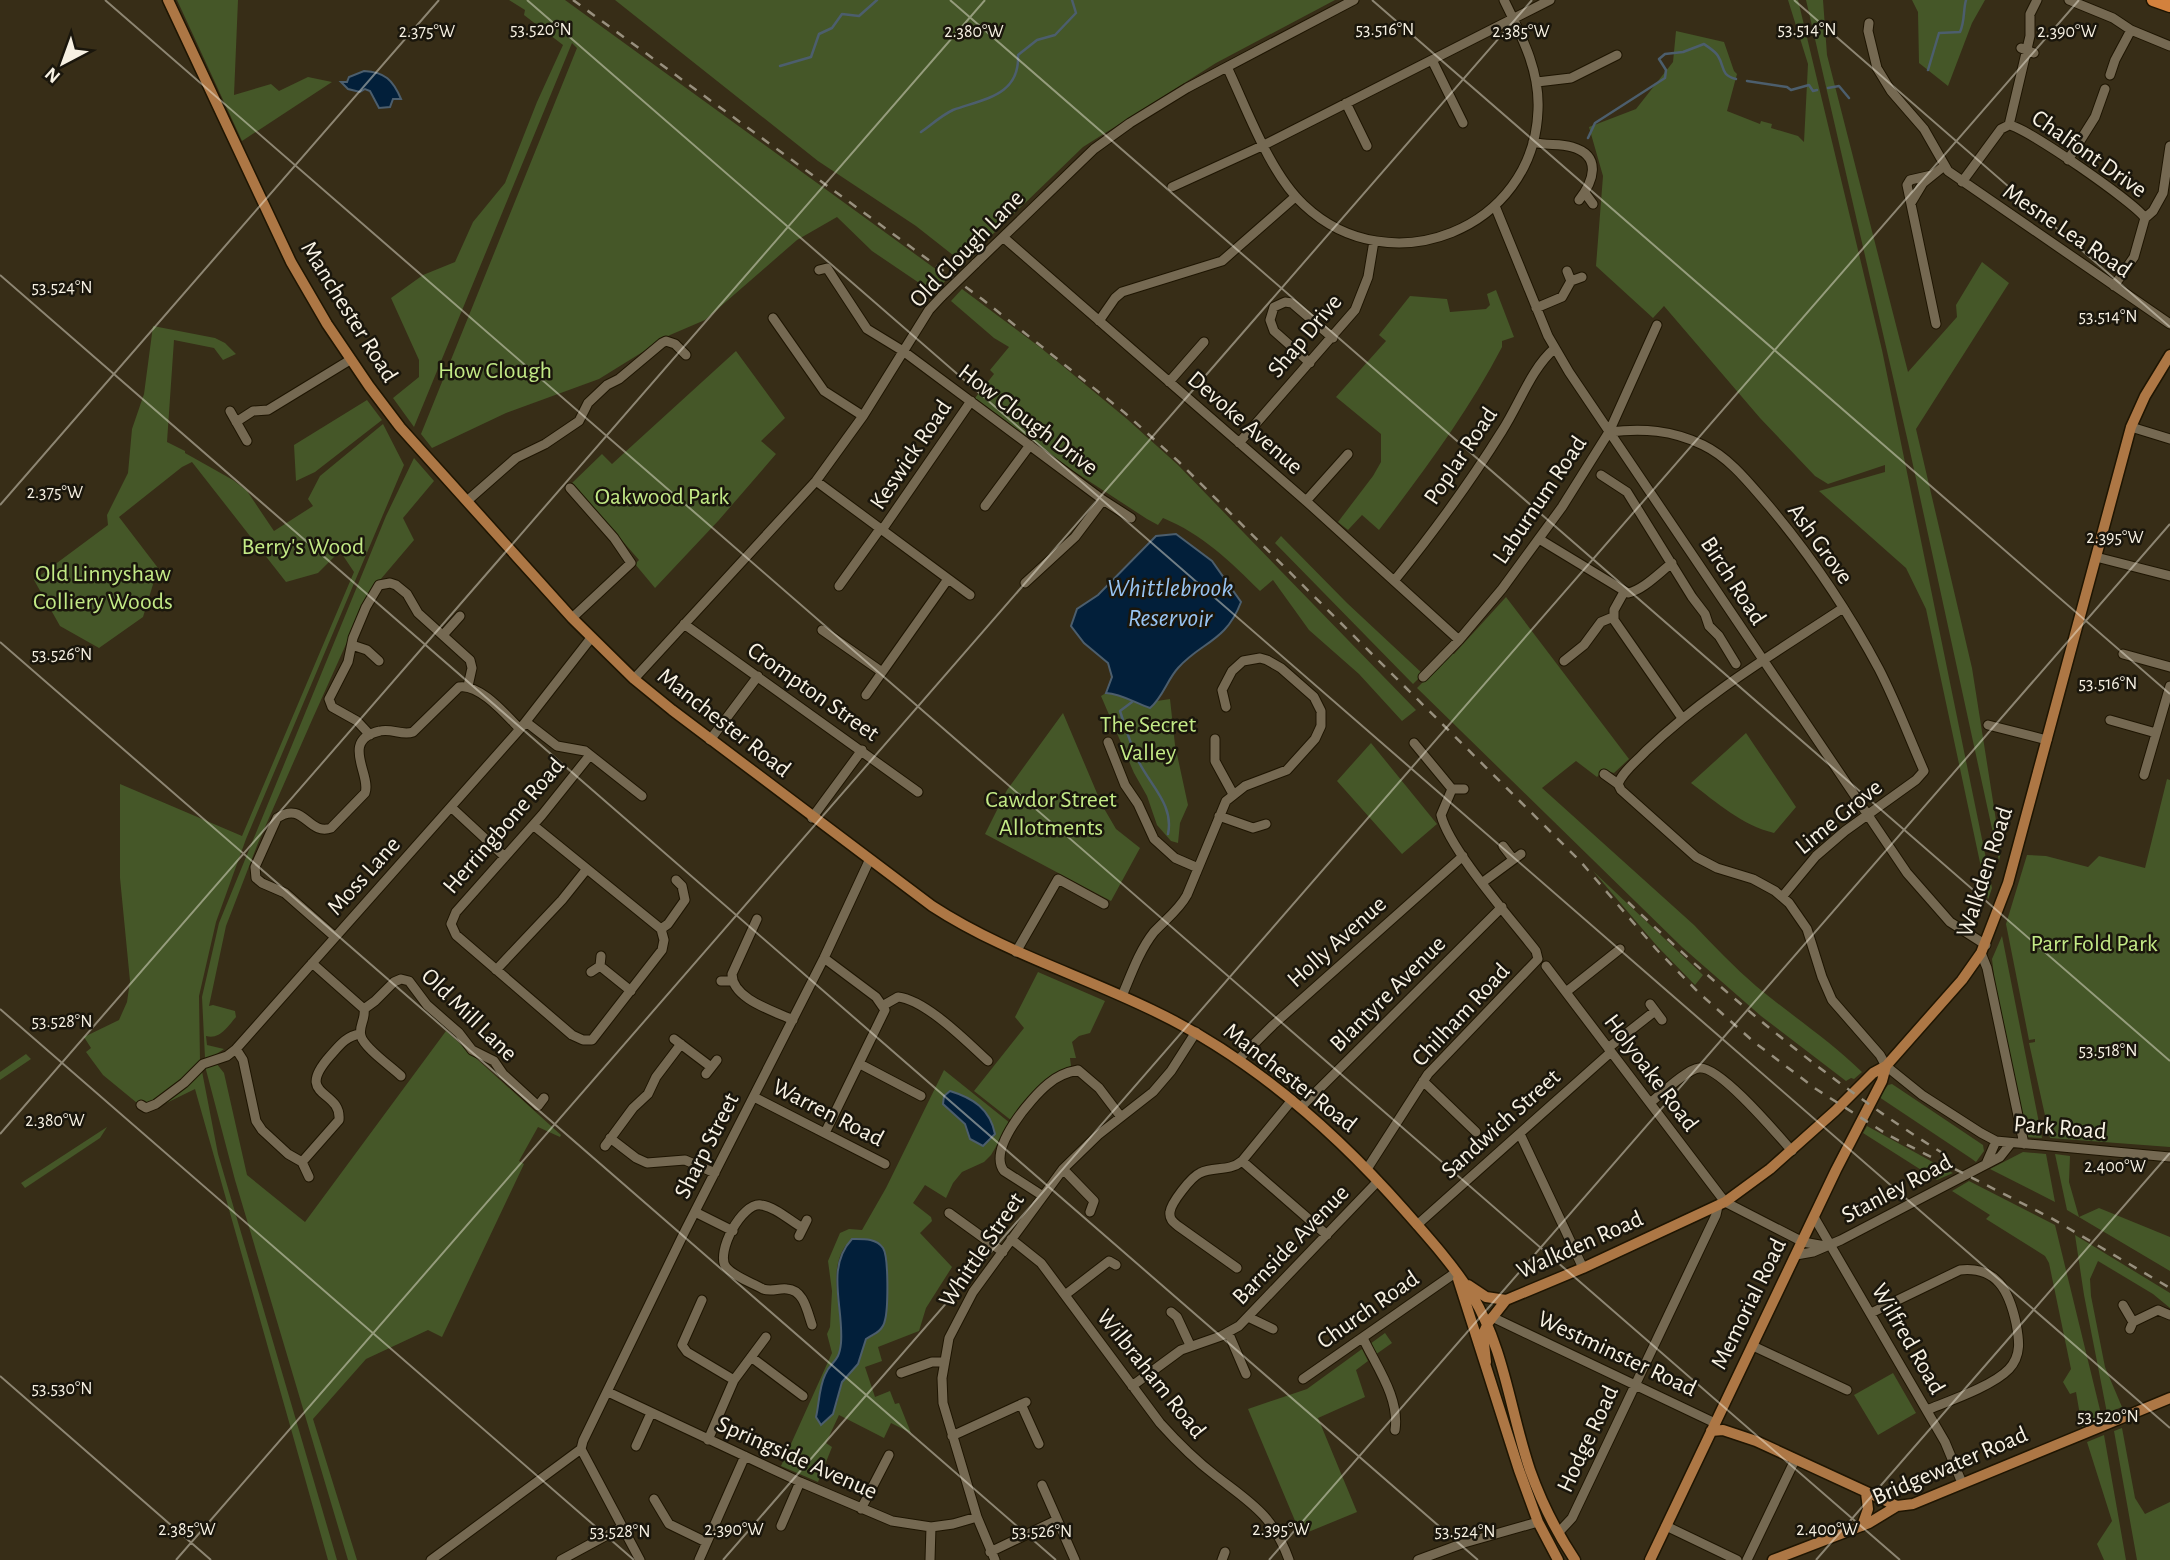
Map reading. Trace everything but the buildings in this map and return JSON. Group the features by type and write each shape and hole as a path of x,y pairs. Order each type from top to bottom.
{"highway":[{"path":"2153,0 2170,6"}],"main road":[{"name":"Manchester Road","path":"168,0 291,262 350,360 403,430 572,618 634,679 710,740 869,861 957,922 1016,952 1122,996 1196,1032 1239,1059 1297,1104 1367,1169 1417,1225 1490,1320 1530,1470 1575,1560"},
{"name":"Walkden Road","path":"1490,1320 1506,1300 1722,1204 1792,1151 1873,1073 1886,1066 1962,980 1984,949 2008,883 2132,427 2145,396 2170,355"},
{"name":"Memorial Road","path":"1650,1560 1716,1428 1867,1107 1882,1081 1886,1066"},
{"path":"1851,1096 1861,1100 1867,1107"},
{"name":"Manchester Road","path":"1457,1275 1538,1522 1558,1560"},
{"name":"Walkden Road","path":"1457,1275 1486,1297 1506,1300"},
{"path":"1486,1362 1482,1339 1490,1320"},
{"name":"Bridgewater Road","path":"1773,1560 1862,1525 1897,1506 1908,1505 2170,1398"},
{"name":"Westminster Road","path":"1716,1428 1756,1441 1897,1506"},
{"name":"Bridgewater Road","path":"1862,1525 1868,1509 1866,1493"}],"street":[{"name":"Old Clough Lane","path":"634,679 816,481 863,416 929,310 1094,149 1130,123 1227,67 1354,0"},
{"path":"1227,67 1276,170 1295,197 1318,217 1341,232 1374,241 1401,244 1446,235 1471,224 1495,206 1521,173 1533,142 1538,113 1537,82 1529,55 1504,0"},
{"path":"1172,187 1264,145 1550,0"},
{"path":"1962,182 2001,129 2009,125 2027,51 2030,14 2037,0"},
{"path":"2069,0 2170,46"},
{"name":"Mesne Lea Road","path":"1869,23 1868,31 1877,68 1891,91 1924,129 1944,166 1962,182 2170,324"},
{"path":"2110,75 2131,30"},
{"path":"1537,82 1571,78 1617,55"},
{"path":"1432,60 1463,123"},
{"path":"2068,160 2095,117 2105,89"},
{"path":"1346,103 1367,146"},
{"name":"Chalfont Drive","path":"2009,125 2020,128 2068,160 2136,207 2145,218"},
{"path":"1533,142 1573,147 1583,152 1593,172 1591,183 1582,196 1593,204"},
{"path":"2114,286 2134,257 2145,218 2153,211 2163,193 2170,146"},
{"path":"1944,166 1916,192 1911,204 1935,320 1945,314"},
{"path":"1099,321 1122,292 1222,261 1295,197"},
{"name":"Birch Road","path":"1495,206 1554,349 1907,873 1940,911 1984,949"},
{"name":"Devoke Avenue","path":"1003,237 1306,501 1459,640"},
{"name":"Shap Drive","path":"1239,443 1355,310 1364,292 1374,241"},
{"name":"How Clough Drive","path":"818,270 827,268 867,329 903,351 1131,518"},
{"path":"1567,271 1571,281"},
{"path":"1536,308 1562,297 1571,281 1583,277"},
{"path":"1310,363 1274,331 1270,320 1274,307 1285,302 1292,303 1333,338"},
{"path":"773,318 824,391 863,416"},
{"name":"Laburnum Road","path":"1423,677 1502,589 1539,539 1609,432 1657,325"},
{"path":"467,501 516,458 545,444 579,421 585,406 662,343 671,342 683,352 689,341"},
{"path":"1169,382 1203,342"},
{"name":"Poplar Road","path":"1394,581 1464,489 1504,429 1542,362 1554,349"},
{"path":"236,422 253,411 268,410 350,360"},
{"name":"Keswick Road","path":"839,586 971,401"},
{"path":"230,411 247,441"},
{"path":"2132,427 2170,439"},
{"name":"Ash Grove","path":"1609,432 1660,430 1702,444 1724,459 1751,485 1787,528 1843,608 1880,671 1924,771"},
{"path":"985,506 1030,445"},
{"path":"1306,501 1348,454"},
{"path":"1601,475 1613,478 1627,492 1706,616 1709,625 1732,651 1736,664"},
{"path":"816,481 970,595"},
{"path":"570,488 614,538 631,563 572,618"},
{"path":"1025,583 1037,566 1075,537 1103,500"},
{"path":"1539,539 1624,592 1632,593 1638,590 1672,563"},
{"path":"2096,557 2170,576"},
{"path":"866,695 948,579"},
{"path":"370,735 362,725 336,710 330,703 330,695 348,662 372,594 379,585 396,585 407,594 418,613 470,660 472,668 468,686"},
{"path":"1624,592 1613,617 1682,718"},
{"path":"1618,784 1621,777 1682,718 1721,688 1843,608"},
{"path":"443,635 460,616"},
{"path":"1564,661 1584,645 1601,622 1613,617"},
{"name":"Crompton Street","path":"684,624 918,792"},
{"path":"822,630 883,671"},
{"name":"Moss Lane","path":"141,1105 149,1108 156,1104 184,1083 203,1064 226,1056 236,1049 523,725 592,638"},
{"path":"352,645 367,650 379,661"},
{"path":"2123,654 2170,667"},
{"path":"1122,996 1143,948 1183,902 1226,801 1245,786 1287,770 1294,764 1319,733 1325,709 1281,668 1261,658 1243,661 1226,679 1219,693 1226,707"},
{"path":"710,740 758,677"},
{"path":"335,937 285,893 258,881 254,871 273,824 280,816 289,813 299,814 317,828 327,830 336,825 365,793 366,780 358,758 363,742 370,735 388,730 407,734 414,732 458,687 468,686 478,691 523,725 557,746 580,748 615,780 642,796"},
{"path":"2144,775 2170,686"},
{"path":"2110,720 2156,733"},
{"path":"1988,725 2047,740"},
{"path":"1108,741 1109,755 1138,804 1154,839 1175,858 1198,868"},
{"path":"1414,743 1417,754 1452,789 1464,789"},
{"path":"1212,744 1218,771 1233,794"},
{"path":"812,818 862,750"},
{"name":"Herringbone Road","path":"496,970 456,935 451,924 456,912 590,755"},
{"name":"Lime Grove","path":"1782,897 1816,856 1916,780 1924,771"},
{"name":"Park Road","path":"1604,774 1696,858 1717,868 1753,879 1782,897 1794,909 1807,929 1832,1000 1880,1055 1886,1066 1922,1094 1996,1141 2170,1157"},
{"path":"1452,789 1441,815 1446,828 1463,856 1502,907"},
{"path":"451,807 505,857"},
{"path":"1219,817 1262,829"},
{"path":"533,825 661,929 664,940 662,950 596,1037 583,1040 572,1035 496,970 562,900 586,870"},
{"path":"1483,882 1517,856 1503,846"},
{"name":"Holly Avenue","path":"1239,1059 1273,1025 1463,856"},
{"name":"Sharp Street","path":"581,1449 695,1212 824,958 869,861"},
{"path":"1016,952 1058,879 1104,904"},
{"path":"661,929 690,896 676,880"},
{"name":"Chilham Road","path":"1367,1169 1435,1066 1536,964 1536,951 1502,907"},
{"name":"Blantyre Avenue","path":"1242,1161 1297,1104 1502,907"},
{"path":"757,919 732,974 732,981 744,996 793,1020"},
{"path":"1566,992 1613,960 1620,949"},
{"path":"1984,949 2024,1144"},
{"path":"824,958 884,1005"},
{"path":"591,972 601,961 631,991"},
{"path":"312,963 363,1009 365,1017 360,1034 365,1044 395,1074"},
{"name":"Holyoake Road","path":"1546,966 1650,1103 1722,1204"},
{"name":"Old Mill Lane","path":"363,1009 394,982 401,979 408,981 427,1005 459,1033 472,1050 494,1061 503,1074 538,1106 544,1098"},
{"path":"721,981 732,981"},
{"path":"884,1005 898,997 939,1018 985,1058 973,1064"},
{"path":"824,1133 884,1015 884,1005"},
{"name":"Sandwich Street","path":"1417,1225 1520,1134 1652,1007 1662,1020"},
{"name":"Whittle Street","path":"993,1556 976,1517 942,1391 949,1338 965,1306 1063,1169 1083,1147 1145,1100 1161,1084 1196,1032"},
{"path":"302,1162 339,1120 340,1113 316,1083 319,1068 341,1043 360,1034"},
{"path":"711,1067 678,1042 648,1094 632,1108 608,1142 647,1163 685,1160 715,1173"},
{"path":"236,1049 243,1060 256,1121 293,1159 302,1162 309,1177"},
{"path":"1650,1103 1697,1063 1745,1099 1792,1151"},
{"path":"860,1064 921,1096"},
{"path":"1043,1196 1004,1171 1000,1164 1001,1147 1009,1131 1046,1085 1077,1065 1121,1117"},
{"path":"1423,1082 1476,1132"},
{"name":"Warren Road","path":"754,1097 885,1164"},
{"path":"1520,1134 1583,1268"},
{"name":"Stanley Road","path":"1986,1164 1996,1141"},
{"name":"Stanley Road","path":"1796,1255 1828,1245 2000,1157 2011,1143"},
{"path":"1238,1268 1178,1226 1171,1218 1170,1213 1196,1175 1232,1168 1242,1161 1326,1235"},
{"path":"1063,1169 1094,1201 1090,1212"},
{"name":"Barnside Avenue","path":"1132,1386 1190,1345 1228,1332 1248,1317 1378,1181"},
{"path":"803,1228 759,1204 744,1210 722,1254 726,1268 763,1289 795,1291 802,1298 812,1325"},
{"name":"Stanley Road","path":"1722,1204 1803,1242 1828,1245"},
{"name":"Hodge Road","path":"1559,1532 1572,1518 1722,1204"},
{"path":"695,1212 733,1231"},
{"name":"Wilfred Road","path":"1814,1217 1927,1410 1947,1446 1962,1483"},
{"path":"951,1218 1003,1252"},
{"name":"Wilbraham Road","path":"1011,1239 1041,1263 1132,1386 1177,1441 1259,1509 1281,1541 1289,1560"},
{"path":"1065,1295 1109,1261 1116,1265"},
{"path":"1871,1313 1959,1270 1986,1274 2006,1290 2012,1304 2019,1340 2014,1363 2005,1373 1969,1393 1927,1410"},
{"name":"Church Road","path":"1303,1379 1457,1275"},
{"path":"702,1300 683,1341 684,1349 734,1380"},
{"path":"2123,1306 2131,1325 2158,1310 2170,1315"},
{"path":"1171,1312 1177,1317 1190,1345"},
{"path":"1248,1317 1273,1329"},
{"name":"Westminster Road","path":"1490,1320 1634,1385 1716,1428"},
{"name":"Barnside Avenue","path":"1228,1332 1247,1374"},
{"path":"708,1440 734,1380 766,1337"},
{"path":"1363,1338 1393,1400 1397,1416 1395,1430"},
{"path":"1753,1346 1847,1390"},
{"path":"751,1357 803,1396"},
{"path":"901,1372 932,1362 944,1362"},
{"name":"Springside Avenue","path":"608,1392 800,1482 903,1524 931,1527 976,1517"},
{"path":"952,1436 1024,1403 1038,1444"},
{"path":"636,1446 651,1413"},
{"path":"430,1560 581,1449 640,1560"},
{"path":"861,1509 889,1455"},
{"path":"699,1560 745,1457"},
{"path":"1747,1560 1795,1460"},
{"path":"784,1523 800,1482"},
{"path":"1042,1485 1075,1560"},
{"path":"659,1503 669,1524 706,1542"},
{"path":"993,1556 1058,1520"},
{"path":"1418,1560 1464,1543 1538,1522"},
{"path":"1666,1526 1737,1560"},
{"path":"561,1560 622,1527"},
{"path":"930,1560 931,1527"}],"green space":[{"path":"177,0 238,0 234,95 271,84 279,91 308,77 332,82 242,141"},
{"name":"How Clough","path":"509,0 565,0 948,278 934,293 872,251 837,217 797,240 705,320 670,335 599,379 506,413 432,448 421,434 577,48 572,43 414,427 393,398 419,377 419,360 391,298 423,275 455,262 473,222 505,183 563,45 524,15 525,10"},
{"path":"615,0 1335,0 1216,63 1083,147 963,263 916,226 818,161"},
{"path":"1788,0 1798,0 1882,350 1992,888 1988,900 1926,609 1906,568 1819,491 1885,472 1885,465 1828,484 1815,476 1760,418 1664,306 1653,318 1596,266 1603,176 1589,127 1636,109 1673,62 1676,31 1724,42 1737,74 1727,111 1760,124 1761,121 1772,124 1771,128 1798,136 1804,142 1808,64"},
{"path":"1806,0 1823,0 1827,55 1908,372 1957,317 1956,305 1982,262 2009,283 1916,429 1972,668 2001,852 1999,861 1908,442"},
{"path":"1912,0 1985,0 1972,23 1948,86 1919,63 1918,12"},
{"path":"962,289 1041,348 1178,465 1416,710 1402,721 1359,674 1309,630 1273,580 1260,591 1203,540 1163,518 1158,525 1147,519 1075,472 975,398 994,374 990,370 1009,347 994,338 951,301"},
{"path":"1496,290 1514,337 1502,341 1502,347 1489,371 1460,418 1379,530 1362,515 1348,530 1338,522 1381,462 1381,434 1336,397 1386,341 1379,335 1410,296 1447,299 1450,312 1486,309 1490,305 1487,294"},
{"path":"153,326 215,338 236,354 223,360 214,348 174,340 167,442 247,491 274,531 313,506 308,499 320,476 383,424 404,465 246,839 216,922 199,996 200,1061 218,1154 337,1560 328,1560 195,1089 148,1112 103,1075 86,1052 91,1048 84,1037 119,1020 127,1002 130,981 120,878 120,784 242,836 354,572 340,551 318,573 286,582 192,462 119,517 158,568 143,617 99,648 60,626 34,580 108,525 107,515 128,473 132,429 144,394"},
{"name":"Oakwood Park","path":"736,351 785,418 761,441 776,454 655,588 635,564 639,560 572,483 602,454 612,464"},
{"path":"367,400 382,420 315,472 296,481 294,445"},
{"path":"414,458 434,481 403,518 414,540 369,593 258,843 226,926 209,1006 235,1011 236,1017 220,1034 206,1036 207,1045 224,1049 205,1058 202,997 219,923 386,516"},
{"path":"1281,536 1423,674 1413,684 1275,543"},
{"path":"1506,597 1629,759 1614,773 1603,770 1597,777 1576,761 1542,788 1694,925 1748,979 1862,1072 1854,1079 1846,1081 1761,1016 1682,947 1417,688 1454,654"},
{"name":"The Secret Valley","path":"1106,693 1150,708 1157,701 1170,699 1175,745 1188,805 1180,823 1178,843 1171,841 1157,825 1147,796 1134,773 1101,696"},
{"name":"Cawdor Street Allotments","path":"1063,713 1102,805 1116,829 1140,848 1111,901 985,834 1007,790"},
{"path":"1746,733 1796,807 1774,833 1741,819 1691,783"},
{"path":"1371,743 1437,824 1402,854 1337,781"},
{"name":"Parr Fold Park","path":"2167,779 2170,780 2170,1147 2050,1138 2029,1043 2035,1042 2035,1039 2029,1040 2006,924 2027,855 2046,856 2088,867 2099,856 2145,868"},
{"path":"1593,871 1703,975 1695,985 1657,946"},
{"path":"2002,936 2042,1138 2025,1137 1992,959"},
{"path":"1038,972 1105,1001 1090,1033 1079,1036 1072,1042 1076,1058 1070,1058 1071,1066 1031,1096 1012,1121 974,1091 1024,1028 1015,1017"},
{"path":"446,1031 561,1135 560,1137 538,1127 519,1161 524,1164 442,1337 428,1330 366,1359 313,1419 357,1560 348,1560 235,1180 205,1066 216,1063 224,1073 247,1175 305,1222"},
{"path":"26,1054 31,1059 0,1080 0,1072"},
{"path":"944,1070 1010,1123 991,1155 984,1162 962,1172 946,1198 925,1185 913,1203 931,1217 932,1221 920,1233 952,1267 926,1308 919,1331 878,1347 882,1361 865,1367 875,1397 890,1391 895,1404 899,1403 911,1433 891,1423 884,1438 839,1415 826,1443 832,1447 818,1482 781,1466 832,1353 827,1334 830,1327 832,1291 828,1261 840,1233 849,1229 862,1230 886,1188","holes":["846,1245 876,1334 866,1339 858,1364 842,1382 837,1403 825,1374 837,1360 841,1344 837,1271"]},
{"path":"1892,1084 1983,1145 1984,1151 1976,1162 1879,1097 1888,1085"},
{"path":"1867,1126 1953,1173 1937,1180 1863,1133"},
{"path":"107,1127 100,1138 25,1188 21,1183"},
{"path":"2023,1152 2046,1154 2055,1202 1990,1169"},
{"path":"2055,1154 2070,1156 2069,1182 2079,1217 2099,1208 2170,1237 2170,1271 2067,1210"},
{"path":"1969,1181 2055,1225 2102,1418 2082,1427 2076,1392 2070,1394 2063,1382 2071,1369 2049,1263 2045,1256 1986,1219 1990,1215 1952,1191"},
{"path":"2075,1235 2170,1293 2170,1308 2153,1294 2098,1261 2090,1279 2091,1296 2105,1367 2122,1407 2107,1413 2084,1295"},
{"path":"1385,1333 1392,1343 1375,1355 1370,1344"},
{"path":"1362,1349 1368,1361 1356,1370 1365,1397 1318,1418 1357,1512 1301,1535 1248,1409 1307,1389"},
{"path":"1893,1373 1916,1413 1878,1435 1854,1395"},
{"path":"2122,1428 2135,1498 2145,1514 2170,1502 2170,1560 2137,1560 2114,1431"},
{"path":"2104,1435 2126,1560 2104,1560 2097,1544 2112,1521 2087,1442"}],"water":[{"path":"364,71 378,73 387,78 401,99 393,99 390,107 379,108 370,91 348,89 341,82 347,82 349,77"},
{"name":"Whittlebrook Reservoir","path":"1176,534 1212,561 1241,602 1228,626 1178,668 1150,708 1106,693 1112,677 1108,663 1084,643 1071,626 1077,609 1098,595 1156,536"},
{"path":"950,1091 973,1101 985,1111 995,1134 983,1146 970,1139 965,1124 943,1104 944,1096"},
{"path":"852,1239 873,1241 883,1248 887,1272 886,1314 884,1324 878,1332 866,1339 858,1364 842,1382 833,1414 821,1425 816,1417 821,1385 827,1370 837,1358 841,1343 837,1275 839,1262"}],"waterway":[{"path":"780,66 811,57 819,34 832,28 842,14 859,16 877,0"},
{"path":"921,132 949,112 987,99 1006,88 1017,69 1018,55 1037,40 1055,35 1076,13 1072,0"},
{"path":"1928,70 1939,33 1960,32 1966,0"},
{"path":"1588,138 1595,123 1665,78 1666,70 1659,59 1665,54 1683,52 1704,44 1717,54 1725,73 1736,79"},
{"path":"1747,81 1787,87 1791,90 1809,85 1813,91 1817,90"},
{"path":"1828,88 1839,86 1849,98"},
{"path":"1132,702 1120,711 1137,758 1165,806 1168,814 1168,834"}],"railway":[{"path":"573,0 982,299 1125,413 1179,462 1580,861 1657,950 1698,992 1754,1042 1816,1089 1888,1135 2051,1218 2170,1288"},
{"path":"1628,902 1703,971 1819,1068 1901,1127 1944,1154"}],"park label":[{"name":"Berry's Wood","path":"303,547"},
{"name":"Old Linnyshaw Colliery Woods","path":"103,588"}]}
